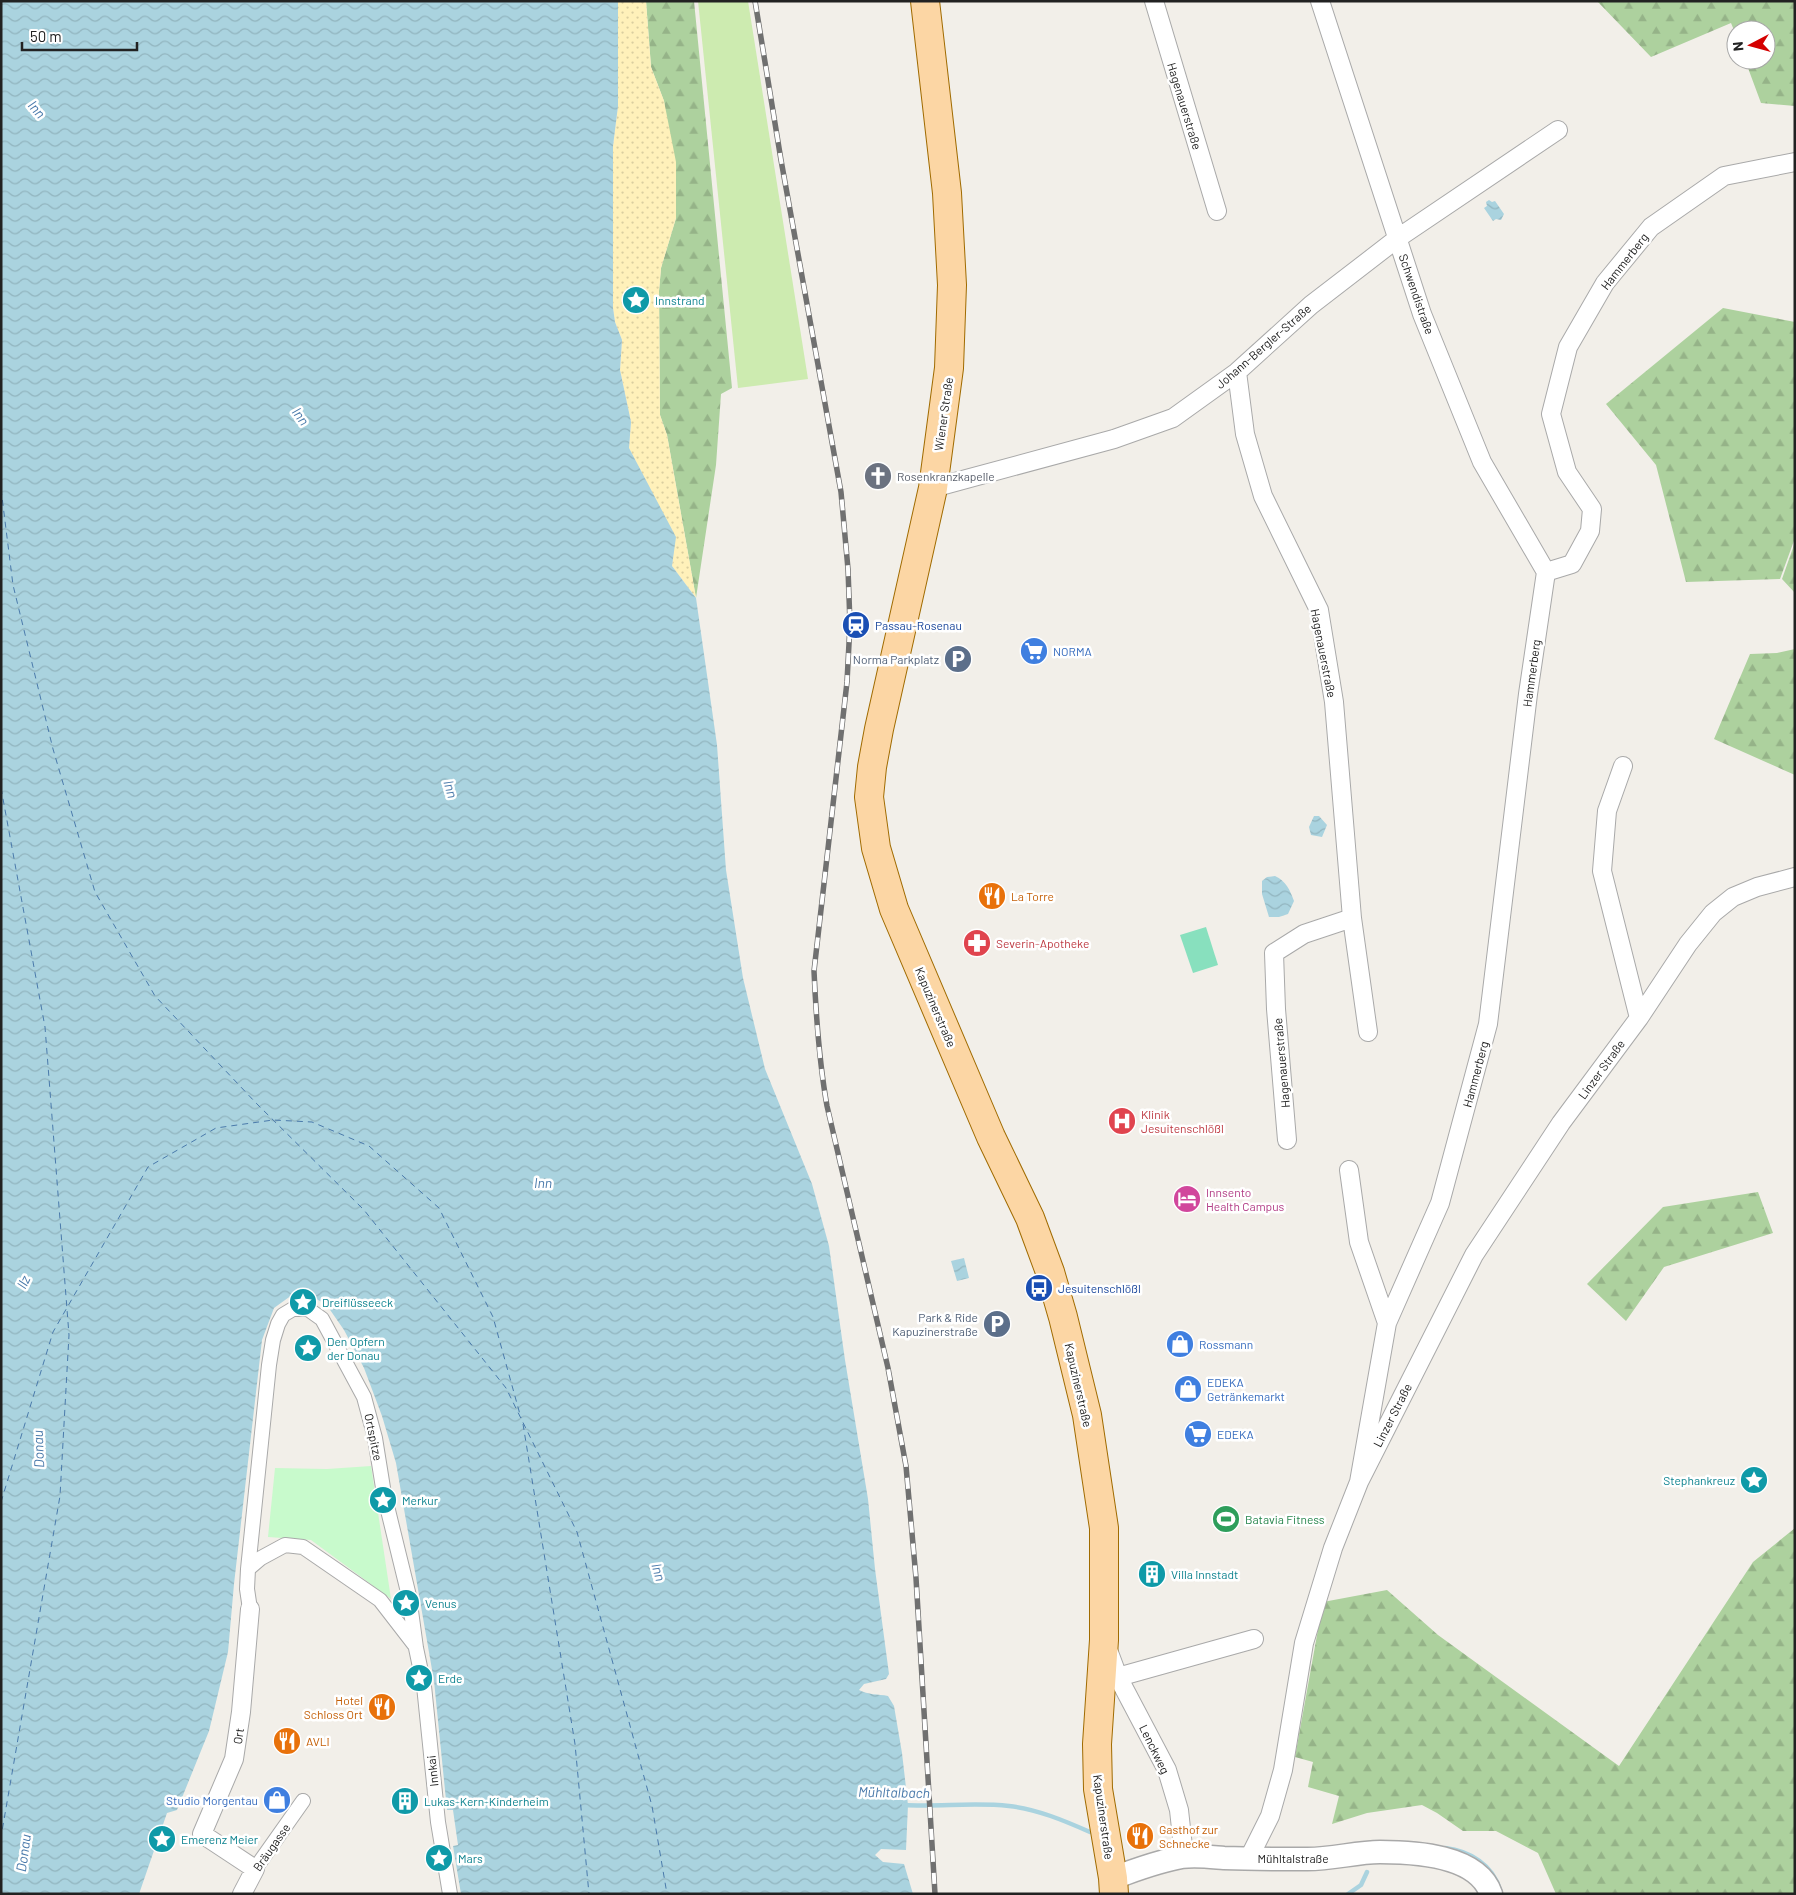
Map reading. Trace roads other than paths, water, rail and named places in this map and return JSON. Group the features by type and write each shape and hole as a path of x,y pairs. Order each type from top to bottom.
{"main road":[{"name":"Wiener Straße","path":"894,909 876,848 869,797 879,729 933,488 949,368 952,285 948,193 925,1"},
{"name":"Kapuzinerstraße","path":"894,909 991,1137 1030,1218 1050,1272 1087,1415 1104,1528 1104,1640 1097,1744 1098,1780 1113,1886"}],"street":[{"name":"Hagenauerstraße","path":"1154,1 1217,211"},
{"name":"Schwendistraße","path":"1320,1 1422,314 1482,462 1546,572"},
{"name":"Johann-Bergler-Straße","path":"933,488 1114,439 1173,418 1237,372 1311,305 1398,238 1558,130"},
{"name":"Hammerberg","path":"1359,1482 1387,1323 1440,1203 1488,1024 1528,694 1546,572 1572,564 1590,531 1592,509 1567,472 1550,414 1568,347 1605,283 1651,226 1724,176 1795,162"},
{"name":"Hagenauerstraße","path":"1237,372 1245,434 1263,496 1319,610 1334,702 1352,918 1368,1032"},
{"path":"1623,766 1607,811 1602,871 1620,936 1639,1018"},
{"name":"Linzer Straße","path":"1249,1858 1270,1816 1283,1770 1304,1643 1333,1548 1359,1482 1474,1255 1561,1123 1639,1018 1688,944 1713,913 1733,897 1757,887 1795,877"},
{"name":"Hagenauerstraße","path":"1287,1140 1276,1009 1274,953 1304,934 1352,918"},
{"name":"Hammerberg","path":"1349,1170 1359,1242 1387,1323"},
{"name":"Ortspitze","path":"248,1569 273,1340 278,1324 284,1315 292,1308 308,1309 322,1319 364,1397 375,1438 386,1501 409,1596 416,1648"},
{"path":"248,1569 261,1558 285,1545 303,1547 380,1600 416,1648"},
{"name":"Ort","path":"248,1569 247,1589 250,1609 241,1712 234,1759 202,1834 255,1869"},
{"path":"1118,1677 1254,1639"},
{"name":"Lenckweg","path":"1104,1640 1118,1677 1167,1770 1179,1810 1184,1856"},
{"name":"Innkai","path":"416,1648 424,1686 438,1822 450,1894"},
{"name":"Bräugasse","path":"242,1894 255,1869 303,1801"},
{"name":"Mühltalstraße","path":"1113,1886 1156,1863 1184,1856 1322,1860 1378,1852 1440,1858 1464,1866 1477,1873 1488,1885 1491,1894"}],"water":[{"path":"1,1 618,1 618,106 613,146 613,308 615,322 622,340 620,370 631,422 629,448 676,537 672,566 696,598 717,745 726,870 743,978 765,1069 812,1184 829,1246 845,1360 868,1499 889,1674 886,1679 864,1684 859,1690 869,1694 888,1696 894,1706 908,1805 906,1850 881,1849 875,1855 883,1862 904,1864 913,1894 461,1894 453,1846 458,1845 453,1810 447,1810 434,1681 396,1463 382,1416 364,1368 344,1330 326,1304 306,1294 292,1295 274,1308 262,1340 228,1652 209,1731 177,1810 167,1813 139,1894 1,1894"},
{"path":"1489,200 1495,201 1504,214 1501,220 1496,219 1493,221 1484,208"},
{"path":"1314,816 1319,816 1327,825 1322,837 1311,835 1309,827"},
{"path":"1275,876 1287,886 1294,901 1288,914 1279,917 1269,917 1262,894 1262,881 1267,877"},
{"path":"964,1258 969,1278 957,1281 951,1261"}],"waterway":[{"name":"Mühltalbach","path":"904,1805 983,1804 1009,1806 1040,1813 1090,1832"},
{"name":"Mühltalbach","path":"1445,1848 1463,1852 1479,1861 1492,1873 1500,1890"},
{"path":"1348,1894 1361,1885 1367,1872"}],"railway":[{"path":"755,1 781,160 841,492 848,569 850,624 847,682 814,971 816,1005 827,1106 888,1368 906,1466 916,1578 935,1894"}],"place":[{"name":"Innstrand","path":"636,300"},
{"name":"Rosenkranzkapelle","path":"878,476"},
{"name":"Passau-Rosenau","path":"856,625"},
{"name":"NORMA","path":"1034,651"},
{"name":"Norma Parkplatz","path":"958,659"},
{"name":"La Torre","path":"992,896"},
{"name":"Severin-Apotheke","path":"977,943"},
{"name":"Klinik Jesuitenschlößl","path":"1122,1121"},
{"name":"Innsento Health Campus","path":"1187,1199"},
{"name":"Jesuitenschlößl","path":"1039,1288"},
{"name":"Dreiflüsseeck","path":"303,1302"},
{"name":"Park & Ride Kapuzinerstraße","path":"997,1324"},
{"name":"Rossmann","path":"1180,1344"},
{"name":"Den Opfern der Donau","path":"308,1348"},
{"name":"EDEKA Getränkemarkt","path":"1188,1389"},
{"name":"EDEKA","path":"1198,1434"},
{"name":"Stephankreuz","path":"1754,1480"},
{"name":"Merkur","path":"383,1500"},
{"name":"Batavia Fitness","path":"1226,1519"},
{"name":"Villa Innstadt","path":"1152,1574"},
{"name":"Venus","path":"406,1603"},
{"name":"Erde","path":"419,1678"},
{"name":"Hotel Schloss Ort","path":"382,1707"},
{"name":"AVLI","path":"287,1741"},
{"name":"Studio Morgentau","path":"277,1800"},
{"name":"Lukas-Kern-Kinderheim","path":"405,1801"},
{"name":"Gasthof zur Schnecke","path":"1140,1836"},
{"name":"Emerenz Meier","path":"162,1839"},
{"name":"Mars","path":"439,1858"}],"water label":[{"name":"Inn","path":"37,109"},
{"name":"Inn","path":"301,416"},
{"name":"Inn","path":"451,789"},
{"name":"Inn","path":"543,1182"},
{"name":"Ilz","path":"23,1282"},
{"name":"Donau","path":"38,1449"},
{"name":"Inn","path":"659,1572"},
{"name":"Donau","path":"23,1853"}]}
